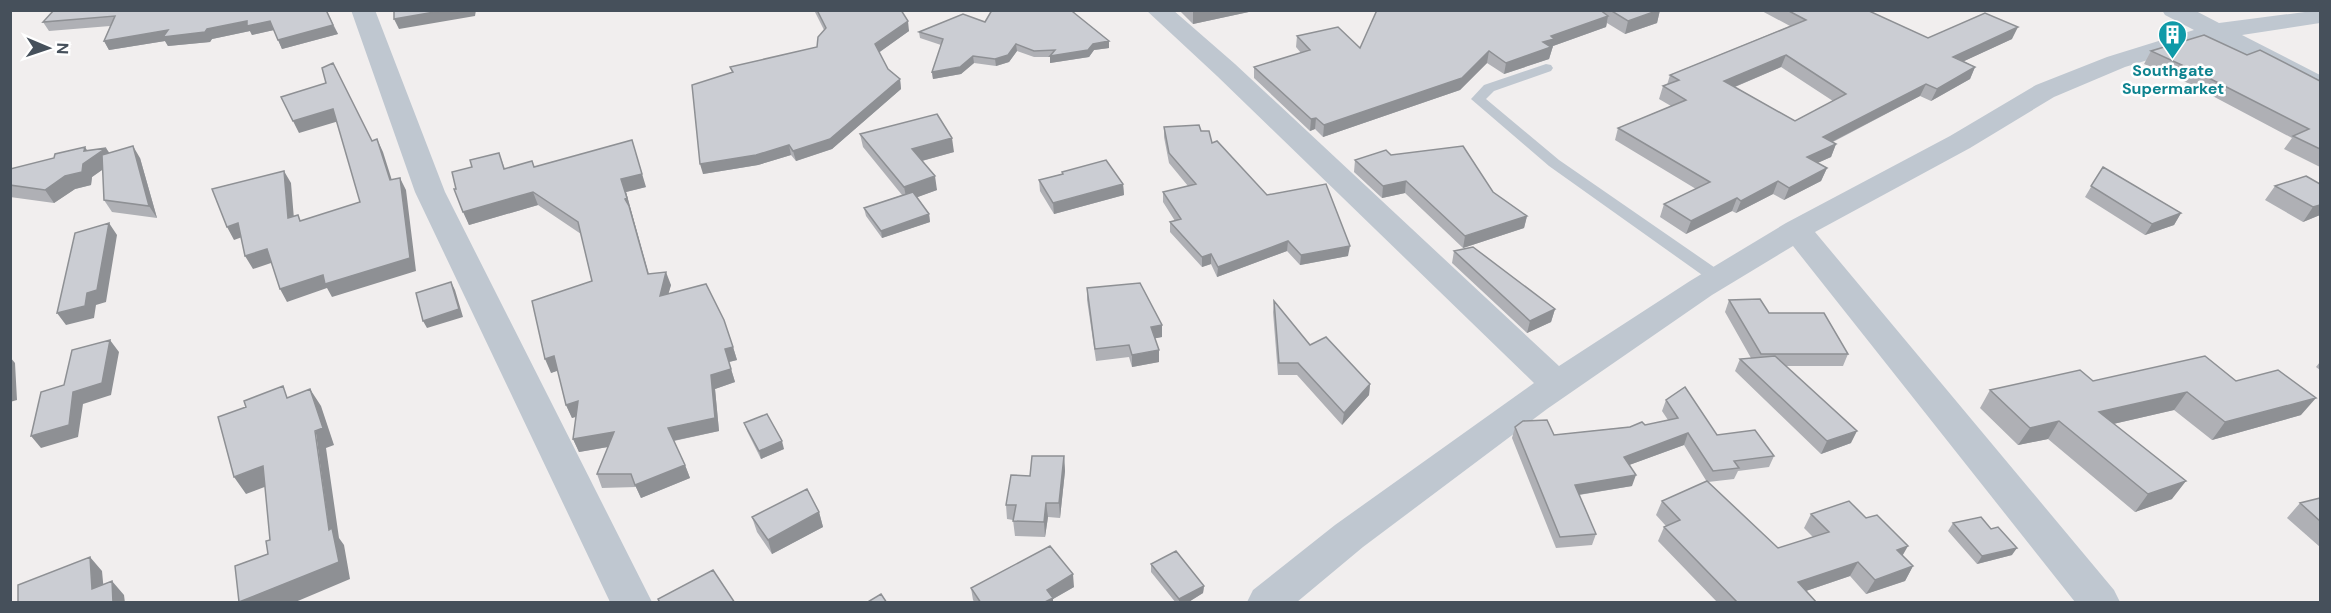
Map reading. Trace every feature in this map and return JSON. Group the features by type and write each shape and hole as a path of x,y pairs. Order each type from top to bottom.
{"street":[{"path":"363,10 430,192 631,603"},
{"path":"1158,10 1226,70 1556,384"},
{"path":"2174,10 2320,85"},
{"path":"1268,603 1349,536 1556,384 1718,278 1797,230 1960,142 2045,91 2116,62 2216,31 2320,16"},
{"path":"1797,230 2099,603"}],"lane":[{"path":"1546,68 1489,88 1478,99 1554,163 1718,278"}],"building":[{"path":"54,10 326,10 333,25 278,40 270,21 247,26 247,21 207,29 205,32 163,37 168,30 104,41 115,16 43,22"},
{"path":"394,10 446,10 394,19"},
{"path":"817,10 901,10 908,21 875,44 888,69 900,79 830,139 793,151 789,145 756,155 700,164 692,85 733,72 730,67 817,47 818,37 826,28"},
{"path":"992,10 1075,10 1073,12 1109,41 1093,44 1088,50 1050,56 1055,50 1034,51 1016,44 1008,55 995,59 973,56 960,67 932,72 943,39 919,32 963,14 985,22"},
{"path":"1377,10 1600,10 1608,16 1551,36 1554,39 1543,42 1551,47 1506,63 1489,51 1462,78 1324,125 1316,118 1311,119 1254,67 1310,50 1297,36 1338,27 1360,48"},
{"path":"1610,10 1659,10 1628,21"},
{"path":"1787,10 1867,10 1928,38 1985,13 2018,27 1953,57 1975,67 1937,89 1926,84 1823,137 1836,144 1807,157 1827,168 1789,188 1778,181 1741,201 1737,198 1691,221 1664,204 1710,182 1618,128 1686,100 1663,86 1679,80 1670,75 1806,20","holes":["1786,55 1846,94 1795,121 1724,81"]},
{"path":"2204,35 2247,55 2260,50 2320,81 2320,149 2293,136 2309,129 2151,51"},
{"path":"333,63 372,141 377,139 390,180 400,178 410,258 325,284 323,275 280,289 267,249 245,256 238,223 227,227 212,189 284,171 288,218 298,215 300,221 360,202 333,109 293,121 281,97 326,83 322,68"},
{"path":"937,114 952,138 912,149 935,176 904,187 860,134"},
{"path":"1199,125 1201,131 1209,131 1212,143 1217,141 1267,195 1326,184 1350,246 1301,255 1288,241 1218,267 1211,254 1202,257 1170,222 1181,219 1163,192 1196,184 1169,153 1164,127"},
{"path":"632,140 642,174 621,179 648,274 666,272 660,296 706,284 724,320 733,347 725,349 731,369 711,375 715,418 668,428 685,465 635,485 631,474 597,474 614,432 573,439 578,401 566,405 554,356 545,359 532,301 592,281 578,222 533,192 463,212 454,189 456,189 452,172 472,167 470,160 499,153 504,169 532,161 534,167"},
{"path":"133,146 149,206 104,200 102,155"},
{"path":"1463,146 1493,192 1527,216 1465,236 1406,181 1383,186 1355,160 1386,150 1391,155"},
{"path":"85,147 84,151 106,148 83,164 82,172 65,176 45,190 10,185 10,169 54,158 55,154"},
{"path":"1106,160 1123,184 1053,203 1039,180 1063,174 1062,172"},
{"path":"2103,167 2181,213 2152,224 2091,186"},
{"path":"2306,176 2320,184 2320,205 2313,207 2275,186"},
{"path":"913,192 929,214 881,231 864,208"},
{"path":"109,223 97,290 87,293 85,306 57,313 75,233"},
{"path":"1473,247 1555,309 1530,321 1454,251"},
{"path":"451,282 459,309 423,321 416,293"},
{"path":"1140,283 1162,325 1151,327 1159,350 1132,355 1129,345 1095,349 1087,288"},
{"path":"1760,299 1769,313 1824,313 1848,354 1761,354 1729,300"},
{"path":"1274,301 1310,345 1326,337 1370,384 1344,413 1298,363 1279,363"},
{"path":"110,340 102,383 73,392 69,425 31,436 41,392 64,385 72,350"},
{"path":"1775,356 1857,431 1827,441 1740,359"},
{"path":"2205,356 2236,381 2278,370 2316,398 2225,422 2187,392 2099,412 2186,481 2148,494 2059,421 2030,428 1990,390 2080,370 2093,381"},
{"path":"283,386 287,398 310,389 323,428 315,431 329,530 332,528 339,562 239,602 235,566 268,554 266,541 270,540 263,466 234,477 218,417 246,407 244,401"},
{"path":"1685,387 1717,435 1755,430 1774,456 1734,461 1739,468 1713,471 1688,433 1624,457 1636,475 1575,485 1596,534 1560,537 1515,427 1523,421 1547,420 1554,435 1630,427 1642,422 1645,425 1678,418 1666,400"},
{"path":"767,414 782,441 759,451 744,423"},
{"path":"1032,456 1064,456 1059,503 1046,503 1044,522 1013,521 1016,505 1006,505 1011,475 1030,476"},
{"path":"1707,481 1778,548 1829,532 1811,514 1849,501 1866,518 1877,515 1908,546 1897,550 1913,566 1875,580 1858,562 1798,582 1817,603 1738,603 1664,527 1680,520 1662,501"},
{"path":"807,489 819,512 768,540 752,517"},
{"path":"2320,498 2320,521 2300,503"},
{"path":"1981,517 1991,529 1998,527 2017,548 1982,556 1953,523"},
{"path":"1050,546 1073,574 1047,590 1053,598 1043,603 981,603 971,588"},
{"path":"1176,551 1204,586 1179,599 1151,564"},
{"path":"90,557 92,589 112,581 113,603 18,603 18,585"},
{"path":"713,570 735,603 660,603 658,599"},
{"path":"881,594 887,603 866,603"}],"place":[{"name":"Southgate Supermarket","path":"2173,60"}]}
